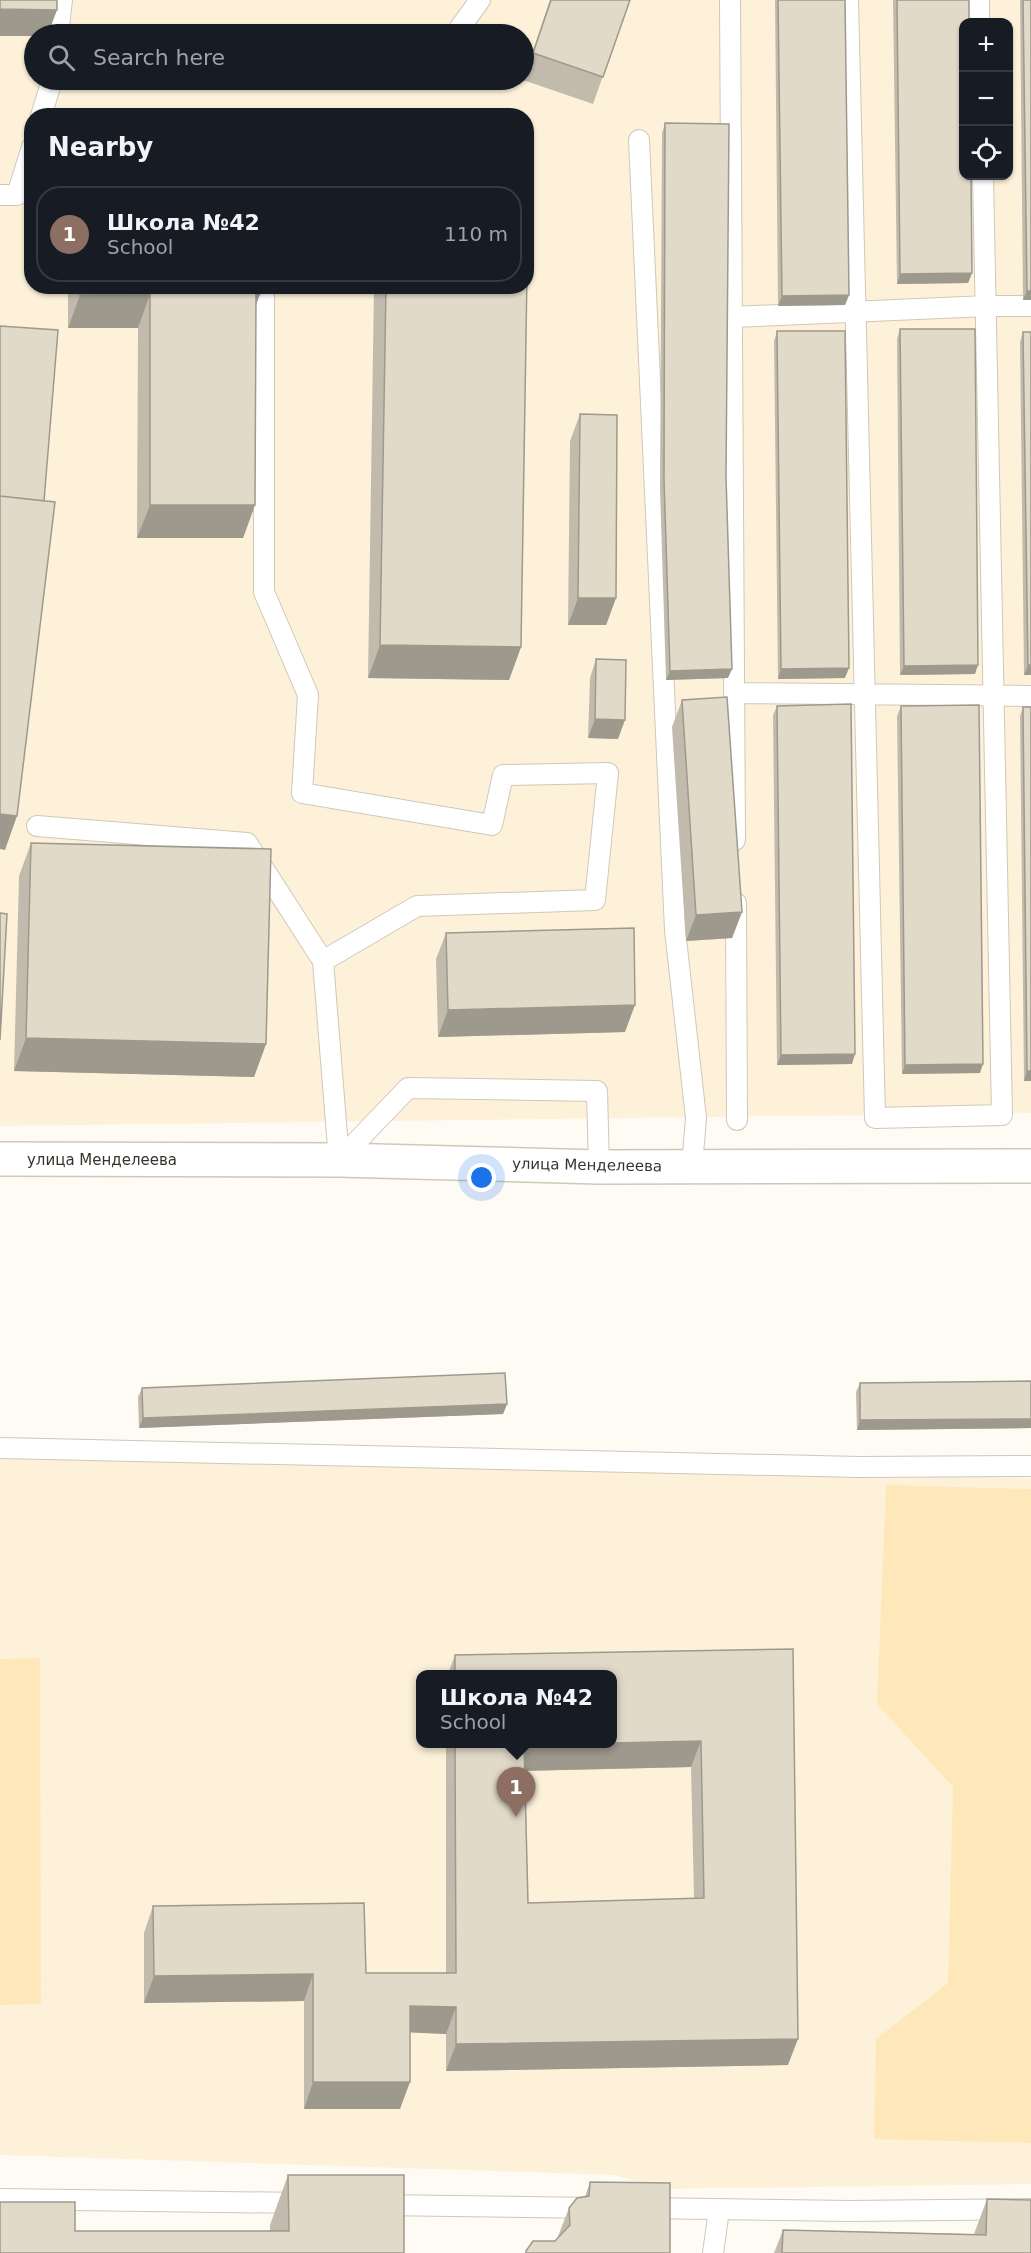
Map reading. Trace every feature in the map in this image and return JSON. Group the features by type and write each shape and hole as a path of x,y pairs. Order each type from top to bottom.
{"street":[{"name":"улица Менделеева","path":"0,1159 339,1161 599,1167 1031,1166"}],"lane":[{"path":"59,24 62,0"},
{"path":"463,24 480,0"},
{"path":"730,0 735,859"},
{"path":"848,0 875,1118 1002,1115 983,180"},
{"path":"979,0 980,18"},
{"path":"43,108 49,90"},
{"path":"639,140 675,930 696,1118 692,1167"},
{"path":"0,195 17,195 24,173"},
{"path":"264,297 264,592 308,695 302,793 492,825 503,775 608,774 595,900 417,906 323,962"},
{"path":"732,317 1031,306"},
{"path":"734,693 1031,696"},
{"path":"37,826 247,843 323,962 339,1161"},
{"path":"736,883 737,1120"},
{"path":"339,1161 408,1088 597,1091 599,1167"},
{"path":"0,1448 859,1467 1031,1466"},
{"path":"0,2199 323,2204"},
{"path":"359,2204 849,2211 1031,2209"},
{"path":"713,2253 719,2210"}],"shaded area":[{"path":"0,0 1031,0 1031,1113 0,1126"},
{"path":"0,1456 1031,1478 1031,2184 664,2189 614,2175 0,2155"},
{"path":"886,1485 1031,1489 1031,2143 874,2139 876,2039 948,1983 953,1787 877,1704"},
{"path":"40,1658 41,2004 0,2005 0,1659"}],"building":[{"path":"0,0 57,0 57,10 0,9"},
{"path":"551,0 630,0 603,77 534,53"},
{"path":"778,0 845,0 849,295 782,296"},
{"path":"897,0 969,0 969,18 959,18 959,180 971,180 972,273 900,274"},
{"path":"1023,0 1031,0 1031,291 1027,291"},
{"path":"665,123 729,124 726,477 732,669 670,671 664,479"},
{"path":"80,294 150,294 80,295"},
{"path":"150,294 256,294 255,505 150,505"},
{"path":"386,294 527,294 521,647 380,645"},
{"path":"0,326 58,330 44,501 0,496"},
{"path":"900,329 975,329 978,665 904,666"},
{"path":"777,331 845,331 849,668 781,669"},
{"path":"1023,332 1031,332 1031,665 1028,665"},
{"path":"580,414 617,415 616,598 578,598"},
{"path":"0,496 55,502 17,816 0,814"},
{"path":"596,659 626,660 625,720 595,719"},
{"path":"727,697 742,912 696,915 682,700"},
{"path":"851,704 855,1054 781,1055 777,706"},
{"path":"979,705 983,1064 905,1065 901,706"},
{"path":"1023,707 1031,707 1031,1071 1027,1071"},
{"path":"31,843 271,849 266,1044 26,1038"},
{"path":"0,913 7,914 0,1040"},
{"path":"634,928 635,1005 448,1010 446,933"},
{"path":"505,1373 507,1404 143,1418 142,1388"},
{"path":"1031,1381 1031,1419 860,1420 860,1383"},
{"path":"793,1649 798,2039 456,2044 456,2007 410,2006 410,2082 313,2082 313,1974 154,1976 153,1906 364,1903 366,1973 456,1973 455,1748 524,1748 528,1903 704,1898 701,1741 617,1743 617,1670 455,1670 455,1655"},
{"path":"288,2175 404,2175 404,2253 0,2253 0,2202 75,2202 75,2231 289,2231"},
{"path":"590,2182 670,2183 670,2253 526,2253 533,2241 555,2241 570,2225 569,2208 577,2198 589,2196"},
{"path":"987,2199 1031,2200 1031,2253 782,2253 783,2230 986,2235"}],"place":[{"name":"Школа №42","path":"516,1817"}]}
